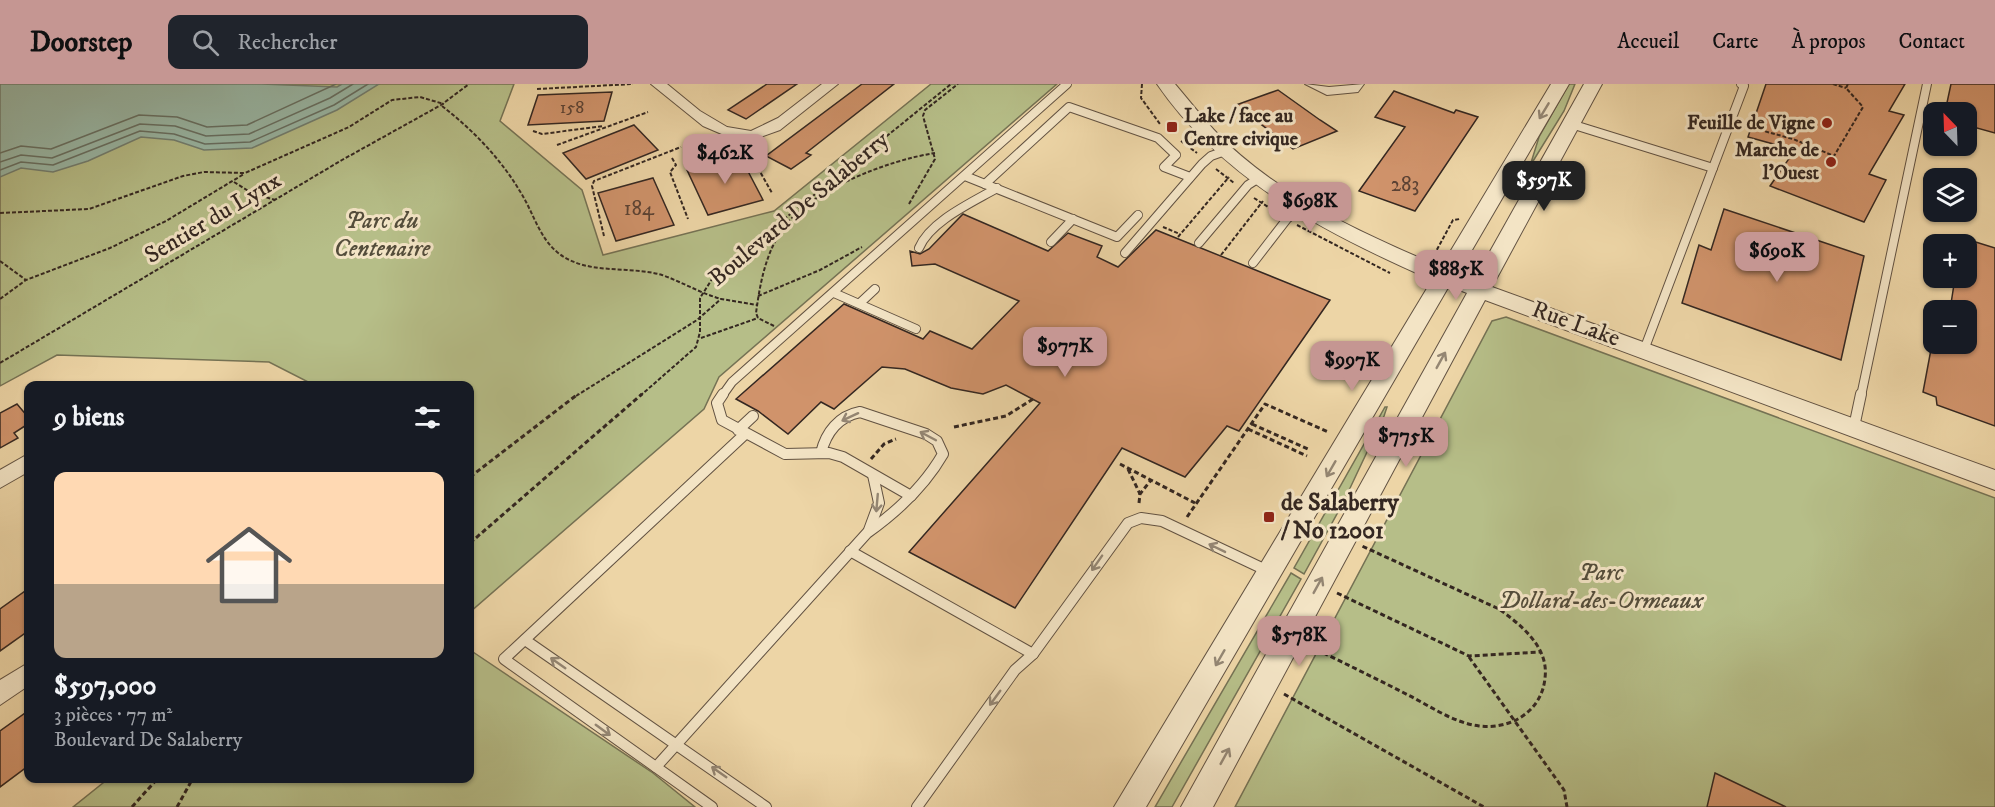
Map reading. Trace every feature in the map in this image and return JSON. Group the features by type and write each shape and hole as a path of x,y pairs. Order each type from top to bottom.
{"street":[{"path":"658,84 720,130 738,135 768,130 831,84"},
{"name":"Rue Lake","path":"1166,84 1198,125 1218,158 1260,178 1302,206 1369,243 1445,276 1995,480"},
{"path":"1312,84 1327,91 1353,89 1357,84"},
{"path":"1129,807 1172,739 1560,84"},
{"path":"1196,807 1593,84"},
{"path":"0,480 24,465"},
{"path":"0,694 24,676"}],"lane":[{"path":"911,496 843,457 821,453 785,454 722,420 717,408 725,389 1067,84"},
{"path":"1644,350 1744,86 1741,84"},
{"path":"1854,427 1927,84"},
{"path":"1050,99 1160,139 1176,155 1164,168 1190,177"},
{"path":"985,184 1069,106"},
{"path":"1571,124 1713,168"},
{"path":"1125,253 1190,177 1211,156 1218,158"},
{"path":"965,176 1117,237 1138,215"},
{"path":"1200,243 1248,185 1260,178"},
{"path":"919,248 921,241 954,212 997,189"},
{"path":"1253,263 1287,219 1302,206"},
{"path":"1051,242 1073,219"},
{"path":"860,303 875,290"},
{"path":"834,293 916,329"},
{"path":"656,767 850,551 870,530 900,510 942,459 940,444 927,434 895,425 869,413 859,412 846,417 829,432 823,442 821,453"},
{"path":"712,807 504,659 742,432 753,416"},
{"path":"870,530 879,503 873,475"},
{"path":"917,807 1015,670 1033,654 1123,527 1134,519 1146,518 1162,521 1270,572"},
{"path":"850,551 1033,654"},
{"path":"525,640 766,807"}],"path":[{"name":"Sentier du Lynx","path":"0,363 275,200 443,104 469,84"},
{"path":"537,89 633,84"},
{"name":"Boulevard De Salaberry","path":"701,338 697,320 697,304 714,276 951,84"},
{"path":"906,208 931,170 935,153 923,116 926,110 958,84"},
{"path":"1142,84 1141,98 1162,127"},
{"path":"1730,122 1793,139 1834,156 1863,107 1846,88 1833,84"},
{"path":"1846,88 1848,84"},
{"name":"Sentier du Lynx","path":"0,213 89,209 183,176 204,172 245,173 349,127 392,100 420,97 443,104"},
{"path":"443,104 477,138 510,177 528,203 541,232 555,250 583,264 663,276 701,294 757,305"},
{"path":"557,145 648,112"},
{"path":"532,131 542,134 611,125"},
{"path":"738,135 772,193"},
{"path":"1177,139 1199,155"},
{"path":"604,236 592,186 594,181 681,147"},
{"path":"759,318 758,296 766,262 775,242 792,219 835,187 868,170 908,157 935,153"},
{"path":"672,158 676,165 670,172 688,219"},
{"path":"1218,158 1228,178 1234,183"},
{"path":"0,298 26,280 110,248 166,221 245,173"},
{"path":"1159,225 1179,236 1232,173"},
{"path":"232,181 250,192 275,200"},
{"path":"1255,198 1281,215"},
{"path":"1221,255 1266,198"},
{"path":"804,203 810,205"},
{"path":"1434,254 1453,220 1459,219"},
{"path":"758,296 819,270 863,246"},
{"path":"0,261 26,280"},
{"path":"474,474 583,390 697,320 721,299"},
{"path":"474,540 690,354 701,338 736,324 759,318 782,329"},
{"path":"954,427 994,420 1020,410 1033,399"},
{"path":"1184,521 1265,404 1322,430"},
{"path":"1252,424 1310,450"},
{"path":"1248,429 1307,456"},
{"path":"884,444 900,437"},
{"path":"1120,464 1196,503"},
{"path":"1126,467 1137,482 1140,494 1139,503"},
{"path":"1140,494 1151,480"},
{"path":"1309,646 1454,718 1480,726 1504,725 1531,712 1540,700 1545,687 1546,670 1541,652 1530,634 1499,609 1362,546"},
{"path":"1338,593 1469,656 1541,652"},
{"path":"1469,656 1564,790 1567,807"},
{"path":"1284,694 1484,807"},
{"path":"132,807 154,783"},
{"path":"177,807 190,783"}],"green space":[{"name":"Parc du Centenaire","path":"0,84 514,84 500,121 582,190 603,255 774,211 931,84 1057,84 719,377 704,409 474,609 474,381 306,381 269,362 57,355 0,386"},
{"path":"1569,84 1575,84 1564,111 1530,166 1539,137"},
{"name":"Parc Dollard-des-Ormeaux","path":"1506,317 1995,498 1995,807 1235,807 1492,321"},
{"path":"1387,407 1384,416 1343,503 1304,574 1294,568"},
{"path":"1291,573 1301,579 1172,807 1155,807"},
{"path":"474,653 653,773 695,807 73,807 103,783 474,783"}],"water":[{"path":"0,84 262,84 337,87 342,84 379,84 337,110 252,148 204,150 174,140 141,137 88,161 53,172 21,168 0,177"}],"building":[{"path":"767,84 797,84 746,119 728,110"},
{"path":"862,84 894,84 806,153 811,155 791,169 766,156"},
{"name":"Marche de l'Ouest","path":"1766,84 1905,84 1889,111 1904,115 1869,174 1886,180 1864,222 1770,186 1795,150 1748,137"},
{"path":"1951,84 1995,84 1995,133 1977,128 1977,102 1947,102"},
{"path":"1278,90 1337,131 1293,149 1236,105"},
{"path":"1394,91 1454,113 1456,110 1478,117 1415,211 1359,191 1405,127 1375,117"},
{"path":"612,92 604,121 528,125 538,95"},
{"path":"634,125 658,150 586,179 563,153"},
{"path":"740,156 763,200 708,215 687,170"},
{"path":"653,178 674,225 616,241 598,193"},
{"path":"1724,209 1864,256 1841,360 1682,303 1699,245 1711,250"},
{"path":"963,214 1048,251 1068,233 1102,246 1097,257 1118,267 1156,230 1330,300 1239,431 1227,426 1185,477 1122,448 1015,608 909,552 1040,403 1006,385 983,394 951,388 905,369 882,367 834,409 821,402 788,434 758,411 736,399 844,304 923,339 930,331 972,349 1019,301 935,264 912,266 910,251 920,254 929,249"},
{"path":"1977,242 1995,248 1995,426 1937,405 1936,397 1923,392 1930,354 1977,354 1977,300 1952,300 1953,288 1977,288"},
{"path":"17,404 24,412 24,427 14,433 18,438 0,448 0,413"},
{"path":"24,592 24,634 0,651 0,609"},
{"path":"24,714 24,769 0,787 0,731"},
{"path":"1715,773 1786,807 1707,807"}],"place":[{"name":"Feuille de Vigne","path":"1827,123"},
{"name":"Lake / face au Centre civique","path":"1172,127"},
{"name":"Marche de l'Ouest","path":"1831,162"},
{"name":"de Salaberry / No 12001","path":"1269,517"}]}
